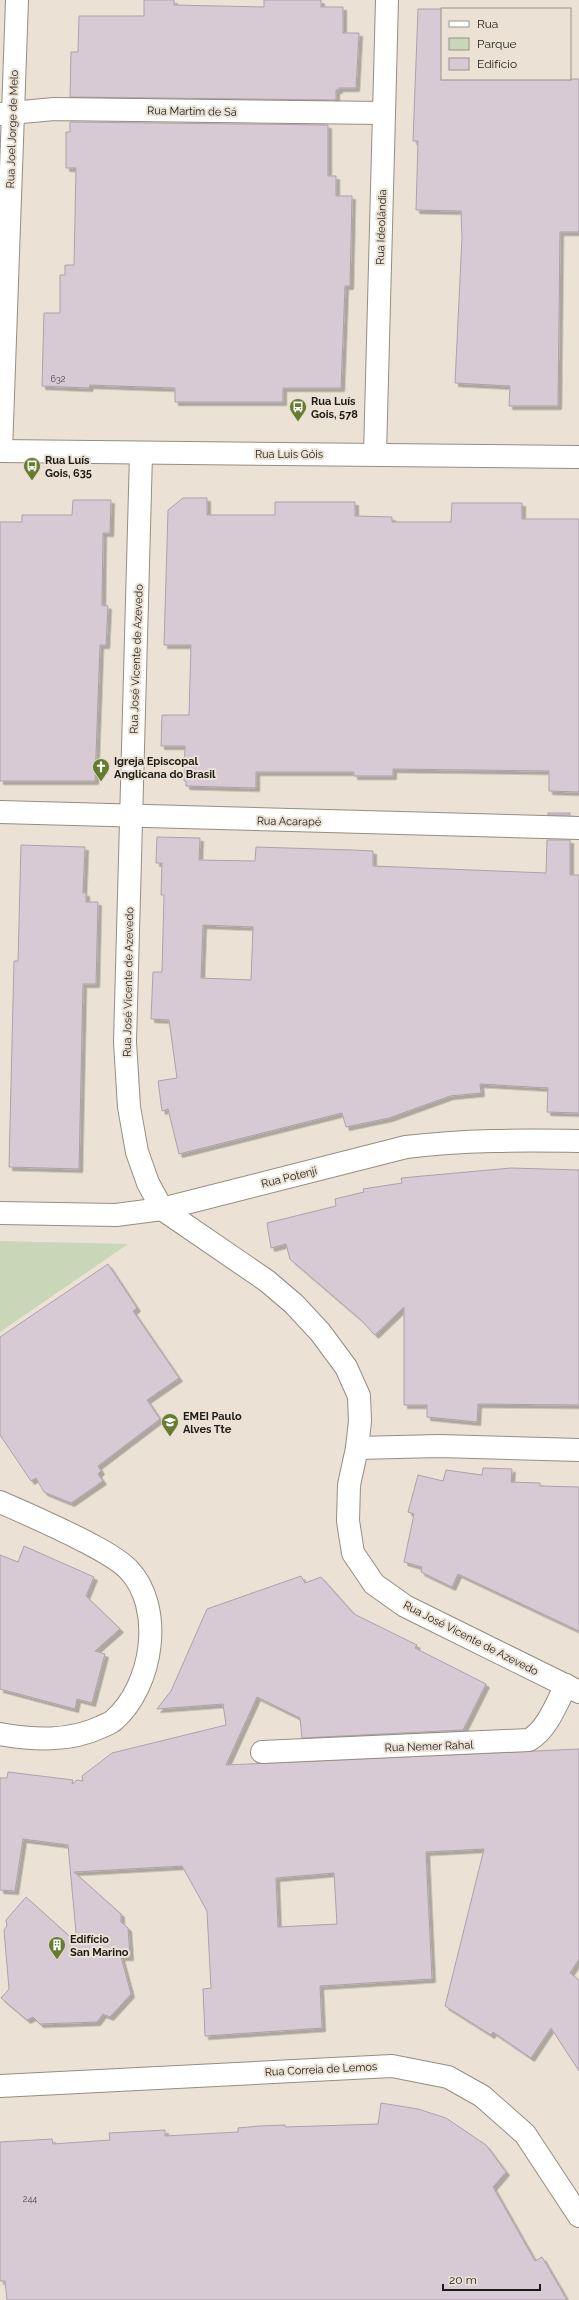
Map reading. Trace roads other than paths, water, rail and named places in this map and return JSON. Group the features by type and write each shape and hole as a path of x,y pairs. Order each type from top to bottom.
{"street":[{"name":"Rua Joel Jorge de Melo","path":"0,451 6,114 17,0"},
{"name":"Rua Ideolândia","path":"375,454 387,0"},
{"name":"Rua Martim de Sá","path":"6,114 54,109 384,113"},
{"name":"Rua Luis Góis","path":"0,451 142,454 375,454 579,457"},
{"name":"Rua José Vicente de Azevedo","path":"142,454 125,1042 129,1107 137,1152 148,1183 162,1209 267,1281 294,1304 320,1332 346,1367 359,1396 360,1421 357,1448 348,1485 348,1521 354,1553 374,1584 406,1606 573,1688"},
{"name":"Rua Acarapé","path":"0,812 579,828"},
{"name":"Rua Potenji","path":"0,1213 116,1215 162,1209 406,1147 495,1139 579,1141"},
{"path":"357,1448 439,1446 579,1450"},
{"path":"0,1502 74,1536 108,1554 128,1569 145,1592 149,1614 150,1647 144,1672 134,1695 114,1720 86,1734 56,1738 23,1738 0,1734"},
{"name":"Rua Nemer Rahal","path":"262,1752 529,1740 534,1737 573,1688"},
{"name":"Rua Correia de Lemos","path":"0,2086 392,2066 448,2077 482,2096 525,2134 579,2216"}],"place":[{"name":"Rua Luís Gois, 578","path":"298,422"},
{"name":"Rua Luís Gois, 635","path":"32,481"},
{"name":"Igreja Episcopal Anglicana do Brasil","path":"101,782"},
{"name":"EMEI Paulo Alves Tte","path":"170,1437"},
{"name":"Edifício San Marino","path":"57,1960"}]}
